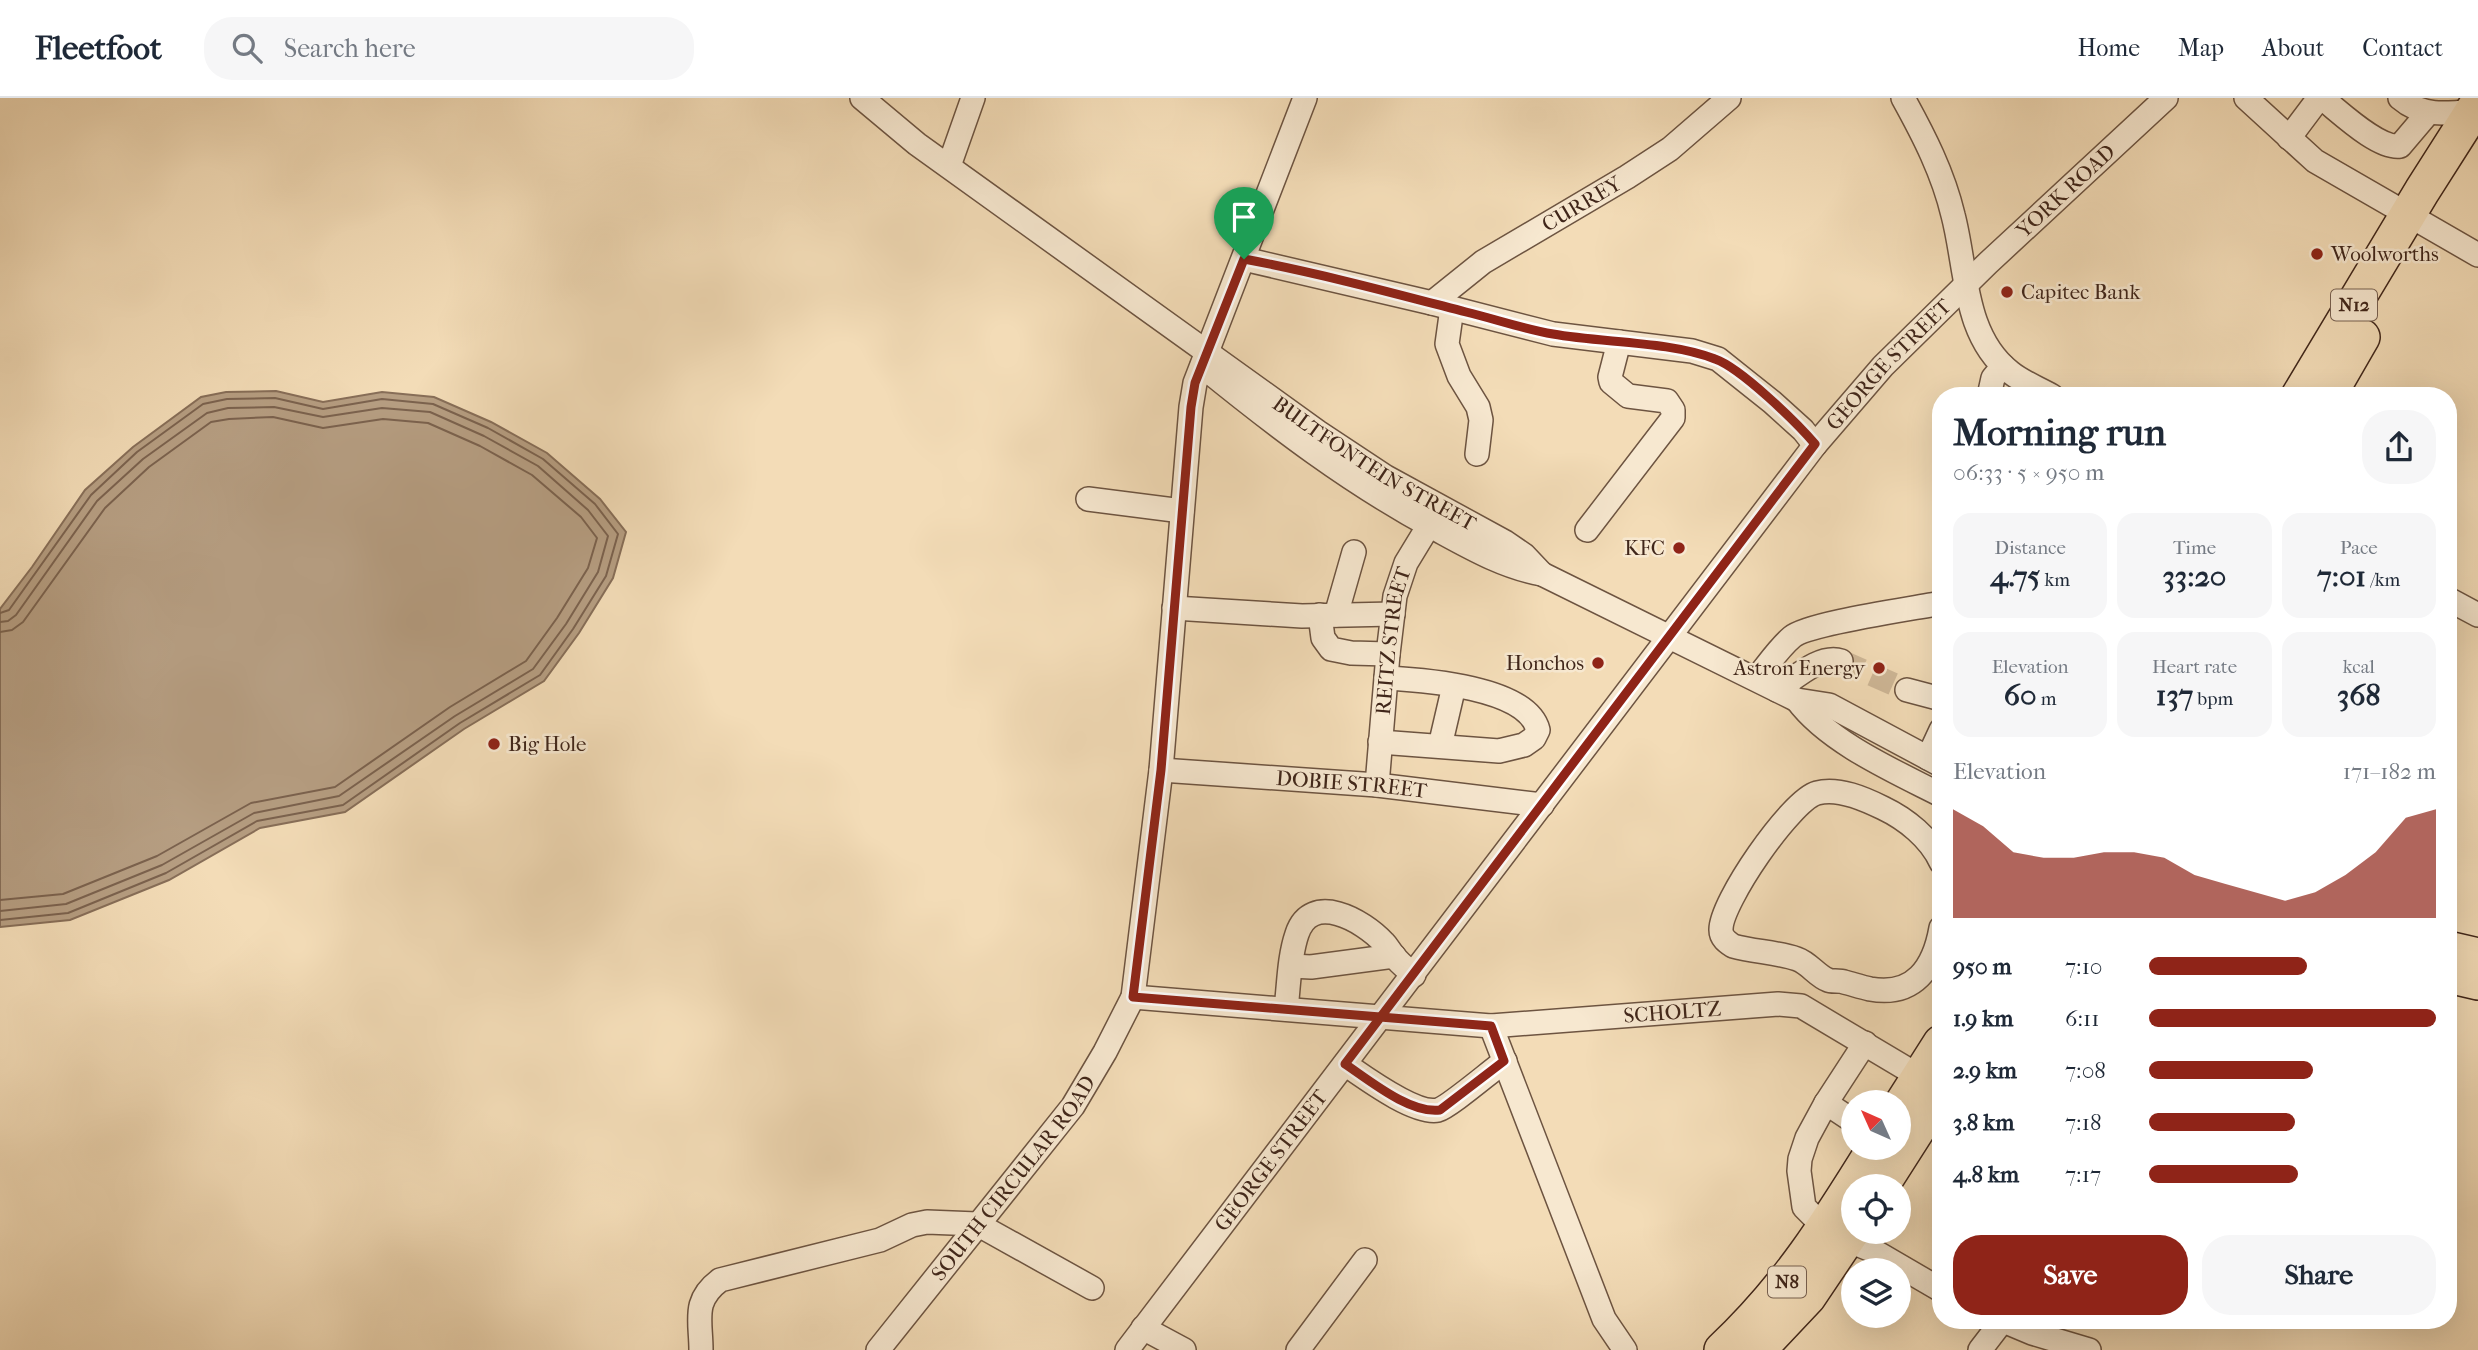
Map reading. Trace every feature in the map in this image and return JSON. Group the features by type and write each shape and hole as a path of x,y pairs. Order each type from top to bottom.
{"highway":[{"name":"N12","path":"2333,387 2475,107"},
{"name":"N12","path":"2305,387 2419,220 2478,145"},
{"path":"2457,951 2478,956"},
{"path":"2457,977 2478,982"},
{"path":"1887,1174 1927,1099 1932,1079"},
{"name":"N8","path":"1722,1350 1786,1283 1841,1238"},
{"name":"N8","path":"1759,1350 1808,1297 1841,1244"}],"street":[{"name":"BULTFONTEIN STREET","path":"862,98 917,144 1205,359 1385,477 1435,516 1505,541 1524,555 1542,574 1787,695 1829,705 1932,760"},
{"path":"949,166 973,98"},
{"name":"SOUTH CIRCULAR ROAD","path":"878,1350 1073,1106 1133,997 1161,770 1195,383 1305,98"},
{"name":"CURREY","path":"1442,306 1483,262 1670,149 1729,98"},
{"path":"1903,98 1929,145 1943,181 1954,216 1965,285 1979,328 1990,350 2003,366 2036,387"},
{"name":"YORK ROAD","path":"1965,285 2166,98"},
{"path":"2246,98 2315,161 2478,255"},
{"path":"2289,138 2321,98 2375,138 2396,148 2428,113"},
{"path":"2400,98 2428,113 2439,114 2475,107"},
{"path":"1244,259 1553,334 1692,351 1718,359 1772,402 1815,444"},
{"name":"GEORGE STREET","path":"1126,1350 1414,975 1815,444 1883,366 1965,285"},
{"path":"1442,306 1447,344 1459,376 1478,407 1481,420 1477,454"},
{"path":"1587,530 1673,418 1673,410 1667,401 1628,396 1612,382 1619,342"},
{"path":"1991,387 1993,378 2003,366"},
{"path":"1088,499 1182,511"},
{"name":"REITZ STREET","path":"1377,785 1395,596 1406,563 1435,516"},
{"path":"1354,552 1328,615 1323,638 1331,649 1351,653 1388,654"},
{"path":"2457,604 2478,615"},
{"path":"1756,679 1791,638 1799,633 1820,626 1932,605"},
{"path":"1174,608 1328,615 1393,614"},
{"path":"1787,695 1820,662 1832,658 1841,661"},
{"path":"1380,742 1499,751 1524,745 1534,738 1538,730 1536,721 1511,701 1440,682 1386,678"},
{"path":"1440,746 1454,686"},
{"path":"1907,690 1932,697"},
{"name":"BULTFONTEIN STREET","path":"1787,695 1837,738 1932,790"},
{"name":"DOBIE STREET","path":"1161,770 1377,785 1542,805"},
{"path":"1932,848 1923,835 1897,815 1864,799 1836,793 1816,793 1800,803 1776,829 1725,914 1721,930 1725,940 1733,946 1796,959 1811,966 1827,980 1871,989 1891,990 1910,986 1927,969 1932,958"},
{"path":"1286,1009 1295,939 1303,920 1315,911 1327,910 1347,917 1369,930 1414,975"},
{"path":"1291,966 1311,967 1394,956"},
{"path":"1801,1006 1827,980"},
{"name":"SCHOLTZ","path":"1133,997 1491,1026 1778,1004 1801,1006 1865,1044 1927,1099"},
{"path":"1491,1026 1604,1319 1625,1350"},
{"path":"1841,1228 1804,1208 1800,1159 1807,1138 1826,1103 1865,1044"},
{"path":"1345,1064 1407,1103 1433,1111 1446,1106 1504,1061"},
{"path":"1826,1103 1841,1113"},
{"path":"701,1350 698,1314 702,1299 720,1280 880,1240 912,1225 927,1222 977,1224 1092,1288"},
{"path":"1868,1244 1932,1284"},
{"path":"1298,1350 1365,1260"},
{"path":"1143,1328 1184,1350"},
{"path":"1980,1350 1995,1329"},
{"path":"2023,1329 2089,1350"}],"water":[{"path":"276,391 323,402 382,392 434,397 491,422 547,453 600,499 626,532 613,578 579,633 544,681 464,729 345,812 260,828 169,880 70,920 0,927 0,609 85,490 133,447 201,397 226,392"}],"tunnel":[{"path":"1841,661 1907,690"}],"place":[{"name":"Woolworths","path":"2317,254"},
{"name":"Capitec Bank","path":"2007,292"},
{"name":"KFC","path":"1679,548"},
{"name":"Honchos","path":"1598,663"},
{"name":"Astron Energy","path":"1879,668"},
{"name":"Big Hole","path":"494,744"}],"route":[{"path":"1244,259 1195,383 1191,407 1161,770 1133,997 1382,1016 1491,1026 1504,1061 1440,1110 1433,1111 1407,1103 1345,1064 1382,1016 1457,918 1815,444 1772,402 1718,359 1692,351 1553,334 1244,259"}]}
